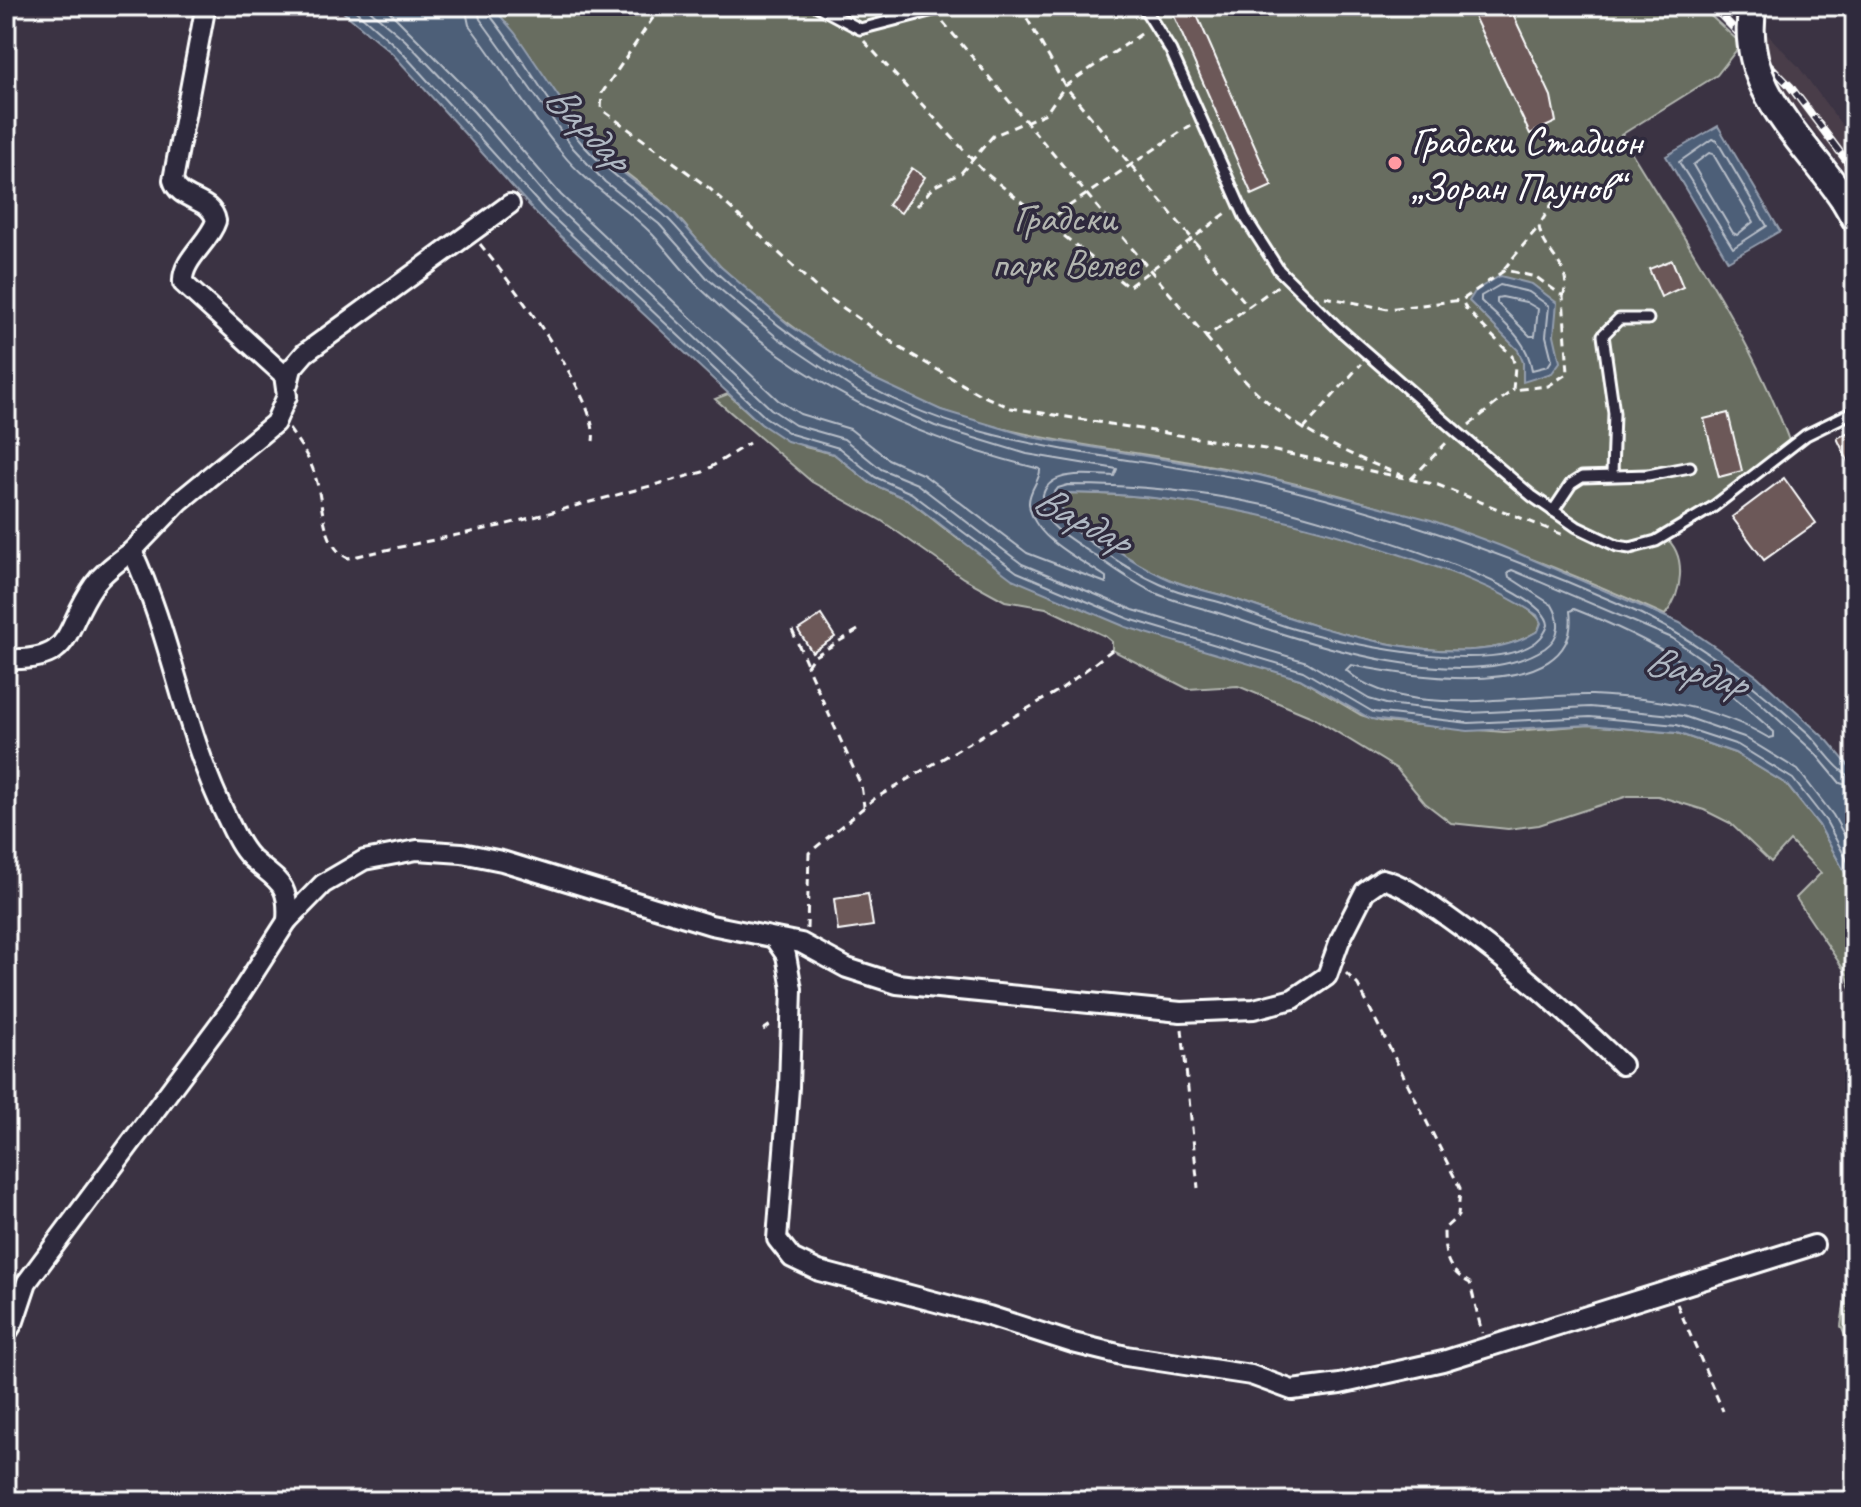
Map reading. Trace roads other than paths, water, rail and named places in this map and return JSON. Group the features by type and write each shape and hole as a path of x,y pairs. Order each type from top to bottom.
{"main road":[{"path":"1753,6 1751,46 1765,91 1850,209"}],"street":[{"path":"204,15 173,180 178,190 209,207 216,221 210,235 186,266 183,283 265,355 288,384"},
{"path":"6,659 40,658 58,650 72,632 93,587 180,501 279,416 292,368 305,353 510,204"},
{"path":"132,551 155,608 210,783 245,851 277,876 287,900 287,921"},
{"path":"6,1334 27,1282 230,1010 287,921 323,884 364,860 395,853 441,851 502,861 686,918 806,945 847,968 913,987 1181,1012 1274,1006 1293,999 1327,976 1340,940 1365,891 1379,880 1386,880 1485,944 1547,993 1622,1065"},
{"path":"774,938 786,955 792,989 789,1087 777,1239 782,1249 799,1263 1073,1343 1126,1356 1239,1373 1285,1389 1340,1384 1486,1349 1814,1245"}],"lane":[{"path":"817,6 850,26 870,29 949,6"},
{"path":"1143,6 1156,22 1203,118 1239,204 1265,250 1288,279 1368,355 1553,511 1617,546 1652,542 1697,518 1809,433 1855,411"},
{"path":"1612,474 1614,413 1603,335 1619,319 1648,319"},
{"path":"1553,511 1575,480 1612,474 1648,475 1690,467"}],"water":[{"name":"Вардар","path":"336,6 492,6 515,33 585,135 617,168 671,210 721,267 789,325 868,376 941,410 1031,437 1259,475 1431,520 1501,546 1680,623 1757,676 1828,741 1855,773 1855,891 1819,825 1786,784 1735,753 1677,733 1589,725 1468,731 1371,719 1300,679 1126,627 1012,579 907,499 870,483 834,454 787,441 761,424 539,216 392,53","holes":["1068,493 1110,494 1233,510 1352,539 1485,586 1537,615 1541,623 1538,631 1506,645 1470,650 1388,644 1307,623 1162,576 1097,536 1061,508 1059,500"]},
{"path":"1718,126 1780,231 1728,261 1666,156"},
{"path":"1500,276 1532,284 1557,303 1554,335 1560,362 1552,373 1523,382 1523,362 1518,350 1469,301 1476,290"}],"railway":[{"path":"1712,6 1790,86 1855,172"}],"place":[{"name":"Градски Стадион „Зоран Паунов“","path":"1395,163"}],"park label":[{"name":"Градски парк Велес","path":"1065,240"}]}
